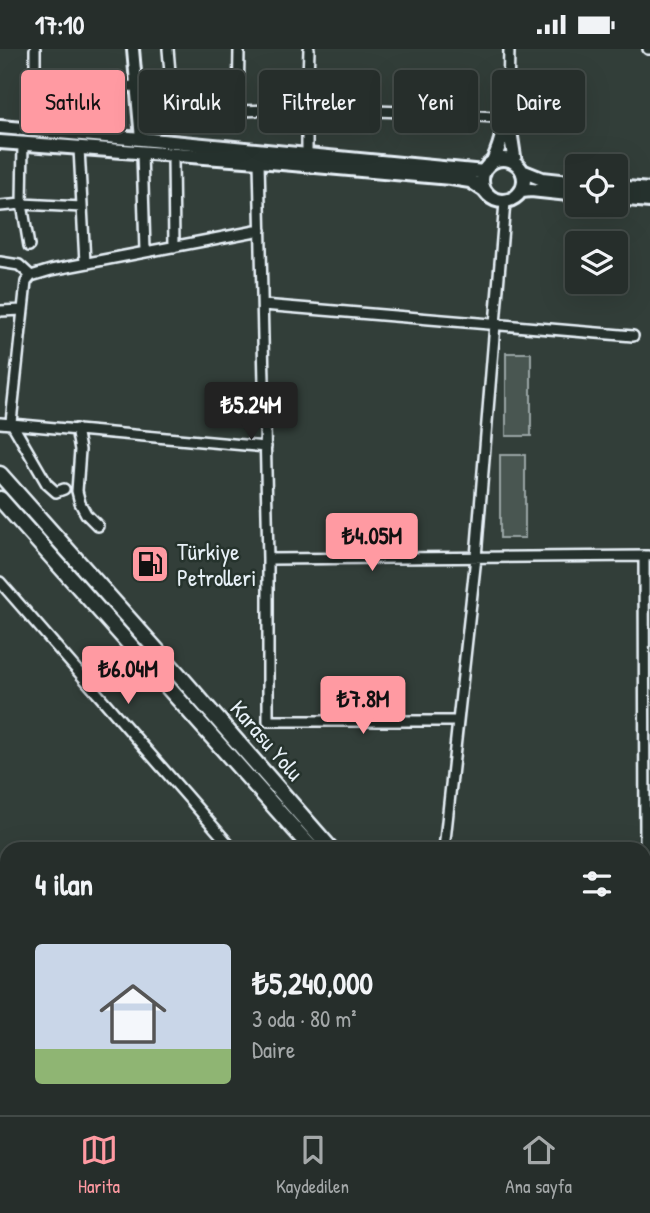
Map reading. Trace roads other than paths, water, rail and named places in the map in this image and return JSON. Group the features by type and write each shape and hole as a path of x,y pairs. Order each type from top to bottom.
{"highway":[{"name":"Karasu Yolu","path":"0,474 325,842"},
{"path":"0,499 306,842"}],"main road":[{"path":"0,127 21,128"},
{"path":"77,133 484,172"},
{"path":"504,133 493,161 484,172 482,185 489,197 505,202 516,198 525,181 510,133"},
{"path":"0,142 451,178 470,181 484,190"},
{"path":"493,161 503,159 541,179 565,182"},
{"path":"628,188 650,190"},
{"path":"522,191 565,194"},
{"path":"628,199 650,201"}],"street":[{"path":"35,49 36,70"},
{"path":"133,49 139,111"},
{"path":"168,49 170,70"},
{"path":"239,49 239,70"},
{"path":"308,70 309,49"},
{"path":"509,49 509,70"},
{"path":"125,86 136,86"},
{"path":"380,110 492,117"},
{"path":"141,133 141,139"},
{"path":"307,133 307,155"},
{"path":"23,143 22,204 29,246"},
{"path":"79,148 85,263"},
{"path":"142,153 145,251"},
{"path":"173,156 174,247"},
{"path":"259,161 268,559 268,721 458,721"},
{"path":"445,842 476,557 505,202"},
{"path":"0,207 22,204 82,207"},
{"path":"64,489 55,492 47,484 10,422 26,282 31,276 51,270 261,230"},
{"path":"0,261 19,265 31,276"},
{"path":"263,306 633,336"},
{"path":"0,311 23,310"},
{"path":"0,423 266,447"},
{"path":"76,429 80,450 77,491 86,514 98,526"},
{"path":"268,559 647,556 644,842"},
{"path":"0,582 227,842"}],"place":[{"name":"Türkiye Petrolleri","path":"150,564"}]}
